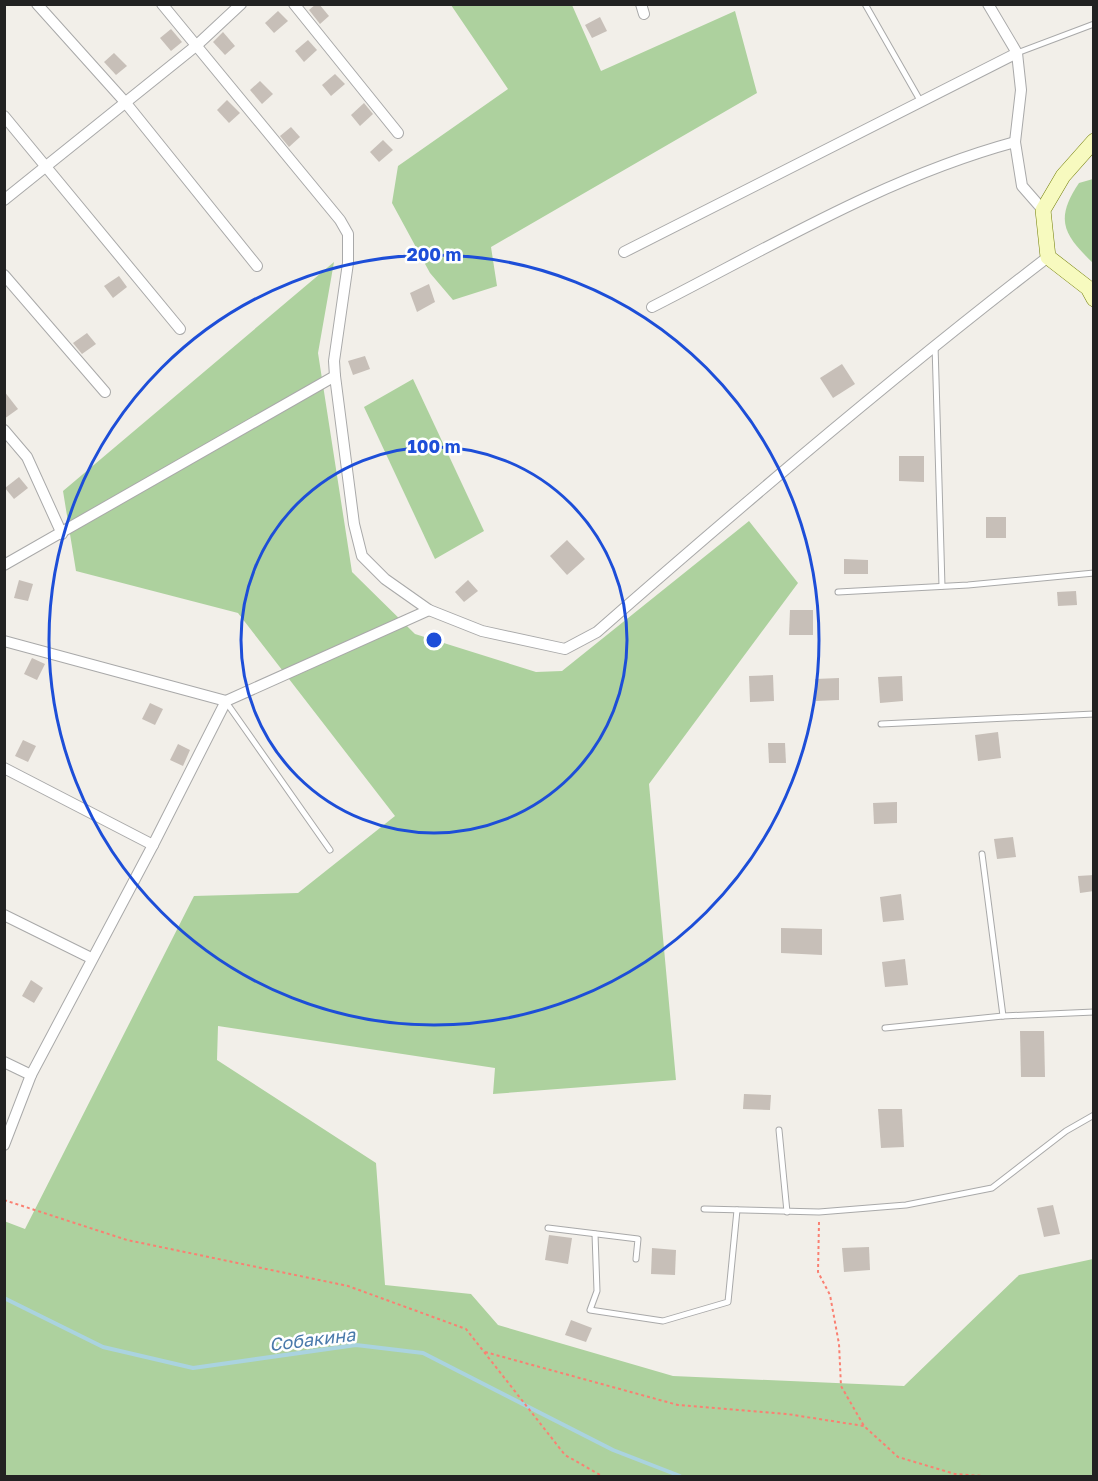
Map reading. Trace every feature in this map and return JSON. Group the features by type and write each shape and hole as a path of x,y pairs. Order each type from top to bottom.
{"main road":[{"path":"1094,141 1063,176 1043,210 1048,257 1088,288 1094,299"}],"street":[{"path":"38,4 125,102 257,266"},
{"path":"162,4 340,220 348,234 348,263 333,361 354,524 362,556 385,579 429,610 482,631 565,649 597,632 780,472 935,343 1048,257"},
{"path":"4,200 197,45 241,4"},
{"path":"294,4 398,133"},
{"path":"988,4 1017,53 1021,90 1015,142 1022,186 1043,210"},
{"path":"624,252 1017,53"},
{"path":"4,116 180,329"},
{"path":"652,307 890,186 977,152 1015,142"},
{"path":"4,275 105,392"},
{"path":"4,565 62,534 335,376"},
{"path":"4,430 27,457 62,534"},
{"path":"4,1145 31,1075 91,958 153,845 226,701 429,610"},
{"path":"4,641 226,701"},
{"path":"4,768 153,845"},
{"path":"4,915 91,958"},
{"path":"4,1062 31,1075"}],"lane":[{"path":"865,4 921,102"},
{"path":"1017,53 1094,24"},
{"path":"935,343 942,586"},
{"path":"838,592 1094,573"},
{"path":"226,701 330,850"},
{"path":"881,724 1094,714"},
{"path":"982,854 1003,1016"},
{"path":"885,1029 1003,1016 1094,1012"},
{"path":"704,1209 819,1212 906,1205 992,1188 1066,1131 1094,1115"},
{"path":"779,1130 787,1212"},
{"path":"595,1234 597,1291 590,1310 663,1321 728,1302 737,1210"},
{"path":"548,1228 638,1239 636,1259"}],"path":[{"path":"4,1200 127,1240 348,1286 466,1329 565,1455 602,1476"},
{"path":"819,1212 818,1272 832,1305 839,1344 841,1386 864,1426 898,1457 954,1475 983,1476"},
{"path":"485,1352 678,1405 787,1414 864,1426"}],"green space":[{"path":"451,5 572,5 601,71 735,11 757,93 491,247 497,286 453,300 430,273 392,203 398,166 508,89"},
{"path":"1094,179 1093,263 1069,235 1065,217 1071,196 1079,183"},
{"path":"334,262 318,353 352,572 415,634 536,672 562,671 749,521 798,583 649,784 676,1080 493,1094 495,1068 218,1026 217,1060 376,1163 385,1285 471,1294 498,1325 673,1376 904,1386 1019,1275 1093,1259 1093,1476 5,1476 4,1221 25,1229 194,896 298,893 395,816 238,613 76,571 63,491"},
{"path":"413,379 484,531 435,559 364,407"}],"building":[{"path":"319,4 329,16 320,24 309,10"},
{"path":"278,11 288,21 274,33 265,23"},
{"path":"600,17 607,31 592,38 585,25"},
{"path":"171,29 182,42 171,51 160,38"},
{"path":"223,32 235,46 225,55 213,42"},
{"path":"308,40 317,50 304,62 295,51"},
{"path":"114,53 127,66 116,75 104,62"},
{"path":"335,74 345,84 331,96 322,85"},
{"path":"260,81 273,94 262,104 250,90"},
{"path":"227,100 240,113 229,123 217,110"},
{"path":"364,103 373,114 360,126 351,115"},
{"path":"291,127 300,137 289,147 280,136"},
{"path":"383,140 393,150 379,162 370,152"},
{"path":"119,276 127,287 113,298 104,286"},
{"path":"429,284 435,302 417,312 410,293"},
{"path":"87,333 96,344 82,354 73,343"},
{"path":"365,356 370,369 353,375 348,361"},
{"path":"842,364 855,384 833,398 820,378"},
{"path":"4,391 18,409 4,419"},
{"path":"899,456 924,456 924,482 899,481"},
{"path":"19,477 28,488 14,499 5,488"},
{"path":"986,517 1006,517 1006,538 986,538"},
{"path":"567,540 585,559 567,575 550,556"},
{"path":"844,559 868,560 868,574 844,574"},
{"path":"19,580 33,584 28,601 14,598"},
{"path":"468,580 478,591 464,602 455,592"},
{"path":"1076,591 1077,605 1058,606 1057,592"},
{"path":"790,610 813,610 813,635 789,635"},
{"path":"32,658 45,664 37,680 24,674"},
{"path":"773,675 774,701 750,702 749,676"},
{"path":"902,676 903,701 880,703 878,677"},
{"path":"839,678 839,700 816,701 815,679"},
{"path":"150,703 163,709 155,725 142,719"},
{"path":"998,732 1001,758 978,761 975,735"},
{"path":"23,740 36,746 28,762 15,756"},
{"path":"768,743 785,743 786,763 769,763"},
{"path":"178,744 190,750 183,766 170,760"},
{"path":"897,802 897,823 874,824 873,803"},
{"path":"1013,837 1016,857 997,859 994,839"},
{"path":"1094,875 1094,891 1080,893 1078,876"},
{"path":"901,894 904,920 883,922 880,897"},
{"path":"781,928 822,929 822,955 781,953"},
{"path":"905,959 908,985 885,987 882,962"},
{"path":"31,980 43,988 34,1003 22,996"},
{"path":"1020,1031 1044,1031 1045,1077 1021,1077"},
{"path":"744,1094 771,1095 770,1110 743,1109"},
{"path":"878,1109 902,1109 904,1147 881,1148"},
{"path":"1053,1205 1060,1234 1044,1237 1037,1208"},
{"path":"549,1235 572,1238 568,1264 545,1260"},
{"path":"869,1247 870,1270 844,1272 842,1248"},
{"path":"652,1248 676,1250 675,1275 651,1274"},
{"path":"571,1320 592,1328 586,1342 565,1335"}],"waterway":[{"name":"Собакина","path":"4,1298 103,1347 193,1368 356,1345 423,1353 613,1450 680,1476"}]}
